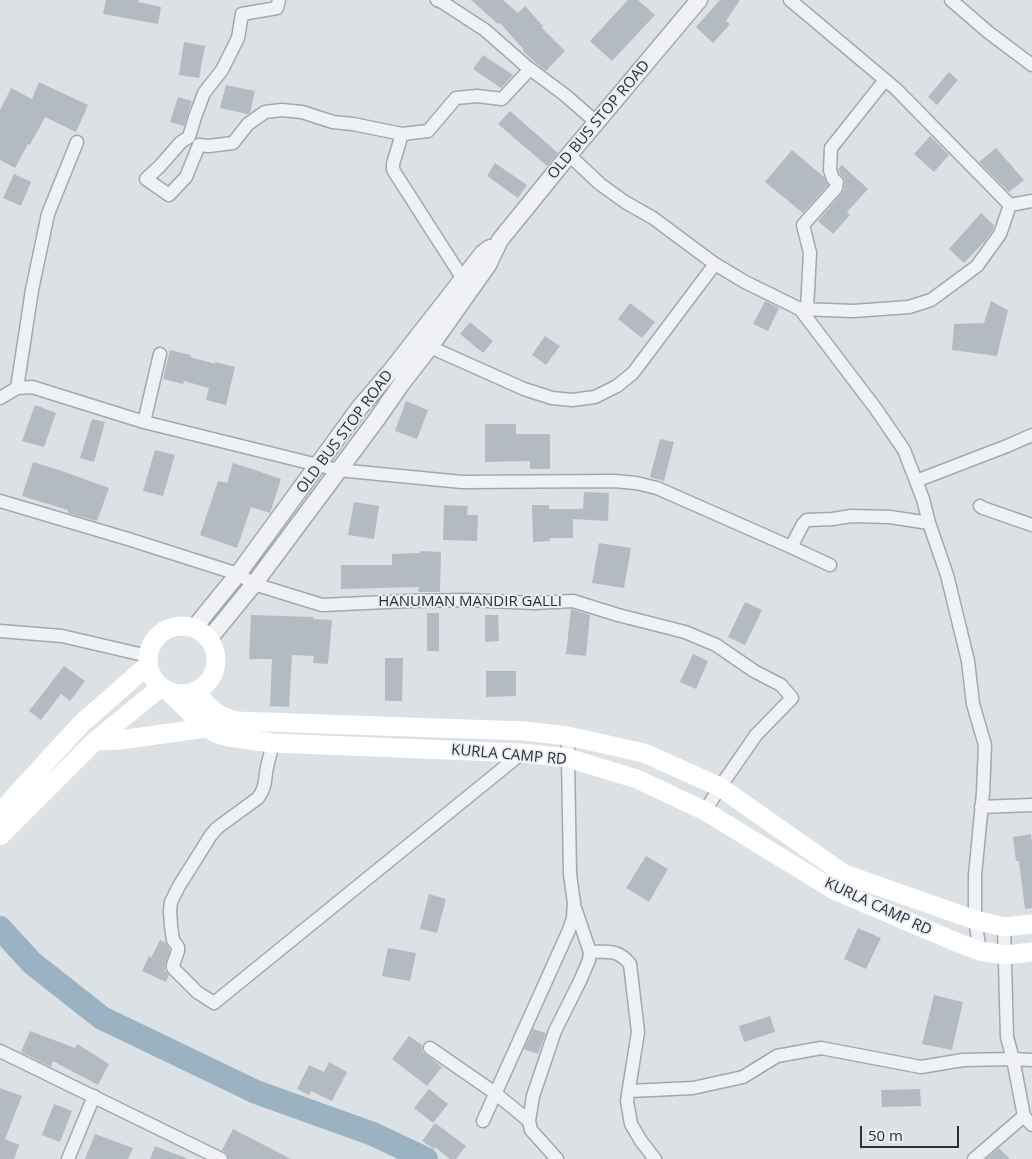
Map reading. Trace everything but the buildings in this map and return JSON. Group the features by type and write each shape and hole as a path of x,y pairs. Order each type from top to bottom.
{"main road":[{"path":"187,626 202,634 214,647 216,664 209,681 202,687 186,694 177,694 165,689 95,741 1,827 23,787 82,723 148,660 150,648 158,635 171,627 187,626"},
{"name":"KURLA CAMP RD","path":"148,660 150,673 155,681 206,728 228,737 273,743 522,753 568,758 637,779 705,811 834,890 956,942 980,951 1005,955 1032,952"},
{"name":"KURLA CAMP RD","path":"195,691 212,710 230,720 237,721 524,732 568,736 644,753 720,787 844,874 975,920 1004,927 1032,924"},
{"path":"95,741 120,740 206,728"}],"street":[{"path":"279,0 277,8 242,14 238,38 222,70 204,93 189,137 181,142 146,179 170,195 186,177 199,145 209,146 233,143 248,124 266,112 282,110 302,112 333,122 402,134 428,131 456,98 477,96 502,99 530,69"},
{"path":"437,0 484,30 596,122"},
{"name":"OLD BUS STOP ROAD","path":"202,634 238,574 360,407 430,347 488,265 500,240 699,0"},
{"path":"790,0 896,89 1010,205"},
{"path":"951,0 988,32 1032,65"},
{"path":"885,80 832,148 830,170 833,179 837,182 836,188 802,225 810,253 804,309 904,450 923,499 929,523 947,575 964,642 973,704 985,744 983,793 975,875 975,920 980,951"},
{"path":"402,134 393,169 463,279"},
{"path":"17,388 32,290 48,214 77,142"},
{"path":"569,155 600,184 625,202 653,218 715,264 745,282 804,309 853,311 899,308 931,300 977,266 1000,234 1010,205"},
{"path":"1010,205 1032,201"},
{"name":"OLD BUS STOP ROAD","path":"202,634 254,584 338,470 396,378 463,279 483,253 500,240"},
{"path":"430,347 524,389 552,398 572,400 595,397 617,386 633,373 715,264"},
{"path":"144,422 160,354"},
{"path":"0,398 17,388 32,387 144,422 338,470 462,482 636,482 656,488 791,546 830,565"},
{"path":"916,481 1007,446 1032,434"},
{"path":"0,501 238,574 254,584"},
{"path":"980,506 1032,525"},
{"path":"791,546 807,520 851,516 890,517 929,523"},
{"name":"HANUMAN MANDIR GALLI","path":"254,584 322,605 466,600 573,601 685,632 716,645 754,671 781,685 792,698 756,736 705,811"},
{"path":"0,631 62,636 148,660"},
{"path":"557,1159 531,1130 529,1122 533,1096 555,1030 580,981 589,960 590,952 574,904 570,874 568,736"},
{"path":"273,743 262,792 258,798 217,828 211,835 171,902 171,926 174,940 178,947 173,968 196,992 214,1002 522,753"},
{"path":"981,807 1032,805"},
{"path":"483,1121 569,930 573,918 574,904"},
{"path":"974,1159 1028,1120 1007,1037 1004,927"},
{"path":"590,952 619,954 630,964 638,1032 627,1102 631,1124 655,1159"},
{"path":"430,1048 495,1093 529,1122"},
{"path":"629,1091 693,1088 743,1078 777,1056 820,1048 921,1067 963,1060 1032,1060"},
{"path":"0,1051 221,1159"},
{"path":"68,1159 94,1096"}],"waterway":[{"path":"0,928 32,963 102,1018 256,1092 373,1134 426,1159"}]}
